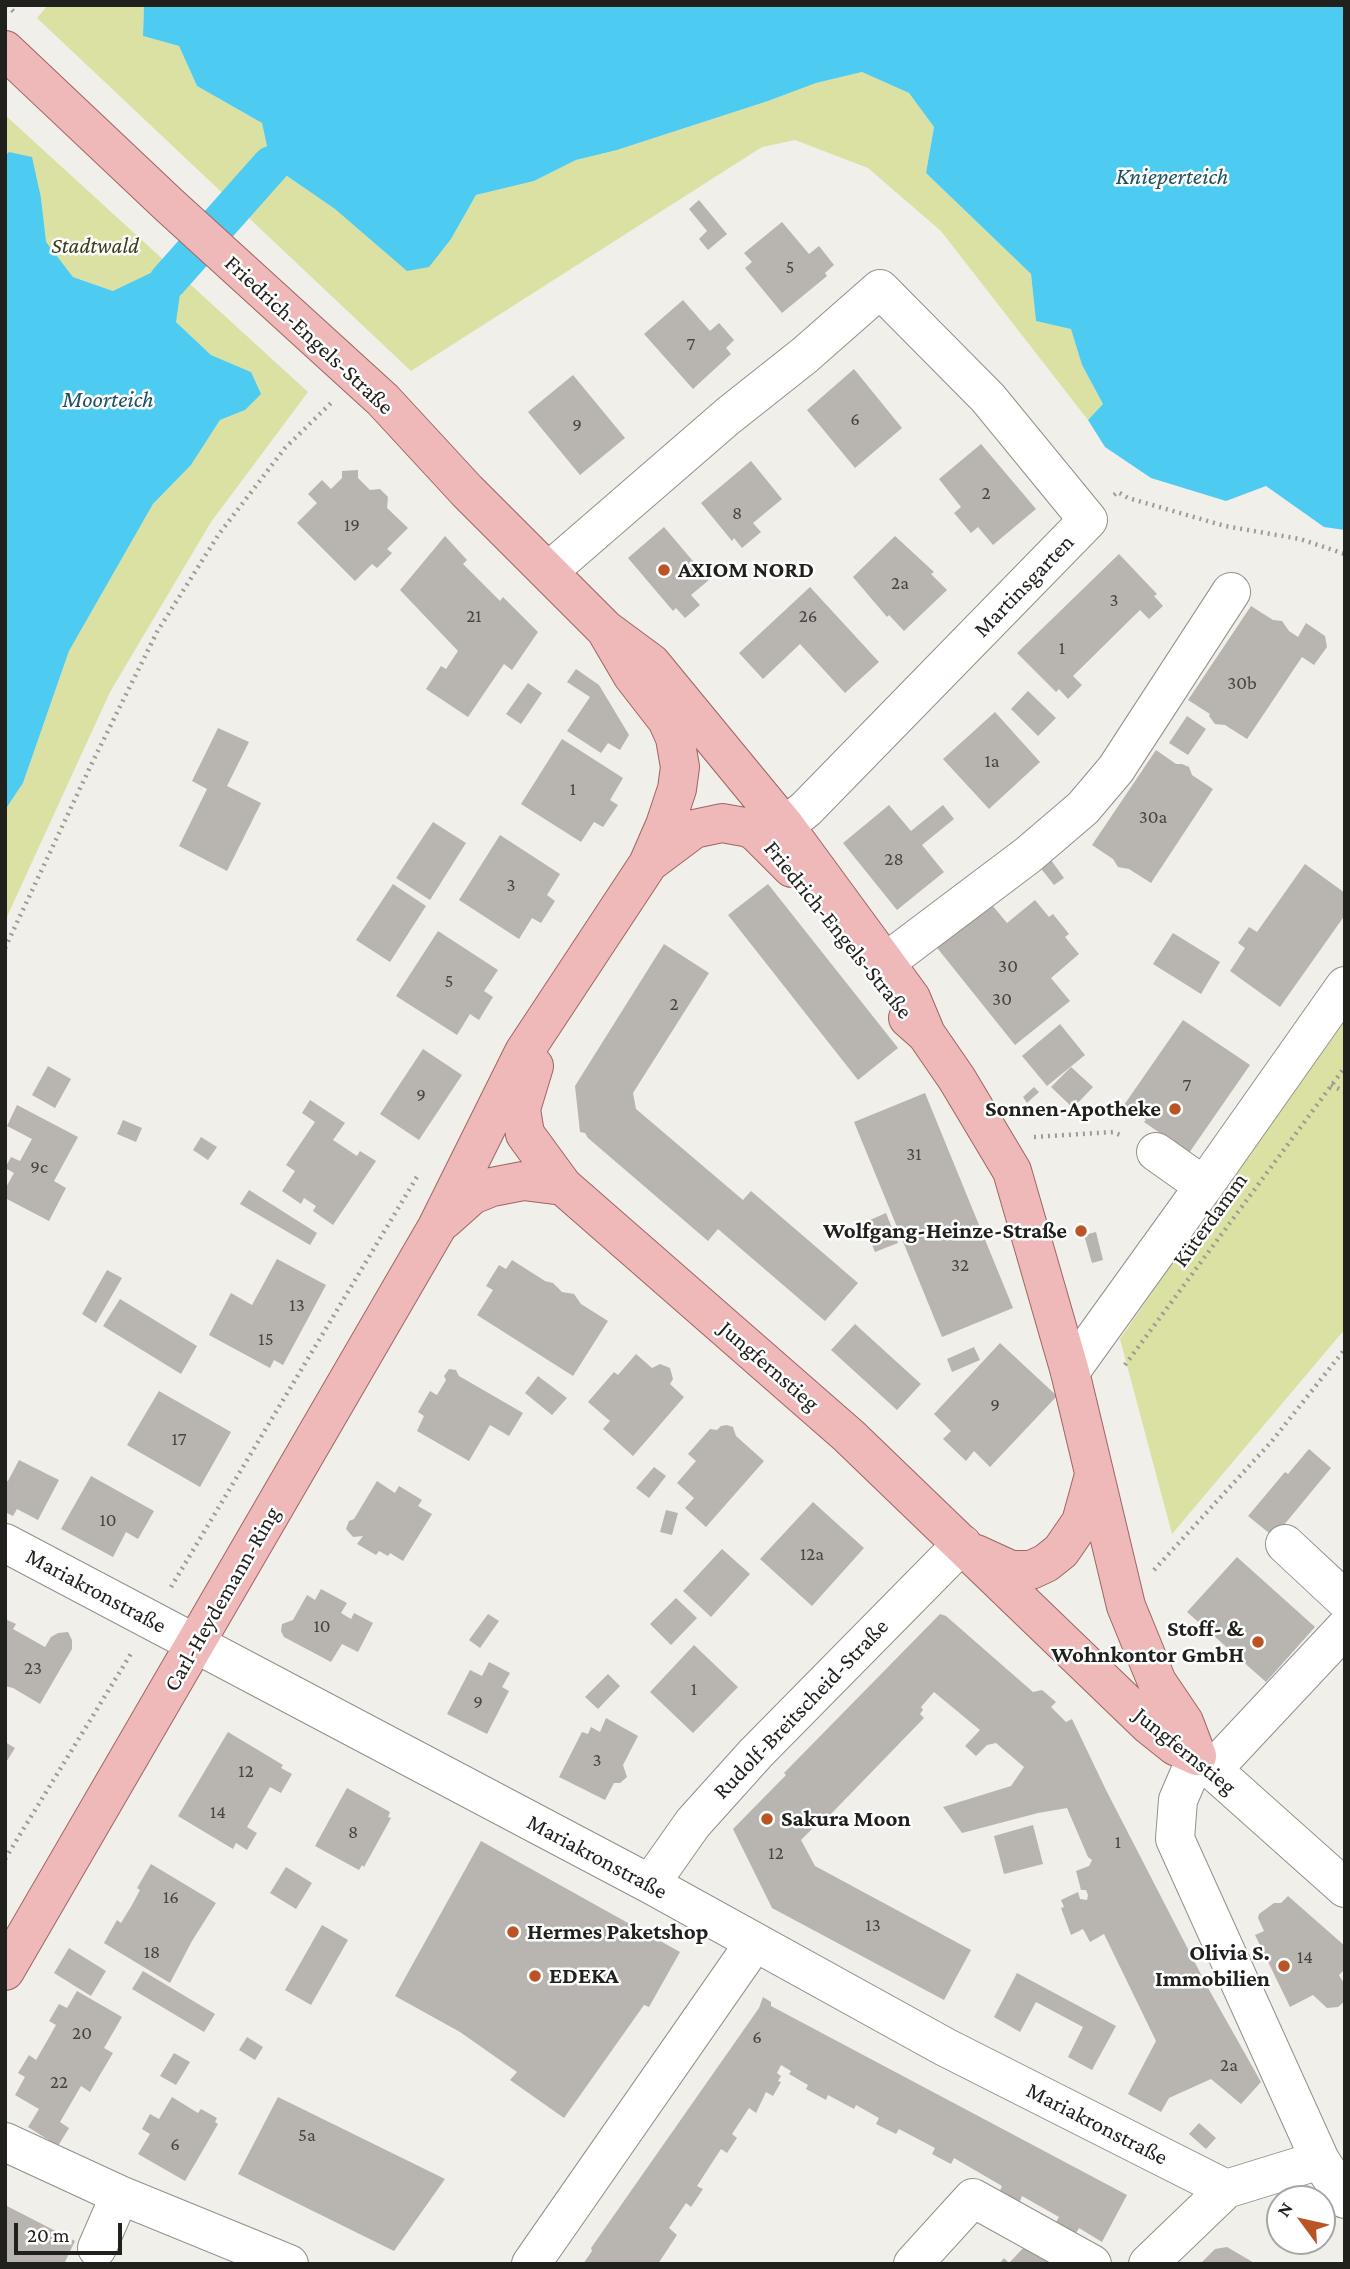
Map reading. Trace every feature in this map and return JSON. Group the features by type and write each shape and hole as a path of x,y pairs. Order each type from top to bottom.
{"main road":[{"name":"Friedrich-Engels-Straße","path":"11,55 240,271 383,400 467,491 605,629 651,663 776,833 890,1001 926,1034"},
{"name":"Friedrich-Engels-Straße","path":"605,629 632,675 667,720 675,738 680,767 677,789 648,864"},
{"name":"Friedrich-Engels-Straße","path":"648,864 681,837 710,824 722,823 776,833 886,962 911,998 926,1034 957,1079 1012,1171 1070,1372"},
{"name":"Carl-Heydemann-Ring","path":"5,1971 437,1227 524,1052 648,864"},
{"name":"Carl-Heydemann-Ring","path":"561,997 527,1082 521,1109 525,1134 564,1186"},
{"name":"Carl-Heydemann-Ring","path":"437,1227 472,1195 492,1187 523,1181 564,1186"},
{"name":"Jungfernstieg","path":"564,1186 849,1436 1150,1726 1175,1746 1204,1763"},
{"name":"Jungfernstieg","path":"966,1548 1011,1570 1031,1570 1046,1563 1061,1550 1081,1522 1094,1473 1070,1372"},
{"path":"1094,1473 1126,1606 1157,1682 1184,1722 1204,1763"}],"street":[{"name":"Martinsgarten","path":"549,571 728,416 805,355 889,280 1088,520 806,809 776,833"},
{"path":"886,962 1028,855 1083,808 1116,769 1231,592"},
{"path":"1070,1372 1345,986"},
{"path":"1156,1152 1204,1186"},
{"name":"Mariakronstraße","path":"5,1543 650,1884 944,2047 1226,2189"},
{"path":"1285,1544 1345,1600"},
{"name":"Rudolf-Breitscheid-Straße","path":"650,1884 692,1823 755,1753 966,1548"},
{"path":"1345,1628 1204,1763 1178,1800 1175,1839 1320,2160 1345,2199"},
{"name":"Jungfernstieg","path":"1204,1763 1345,1888"},
{"path":"531,2264 755,1942"},
{"path":"5,2142 120,2195 289,2264"},
{"path":"1148,2264 1226,2189 1320,2160"},
{"path":"97,2248 120,2195"},
{"path":"913,2264 973,2198 1092,2264"}],"path":[{"path":"5,948 157,632 219,534 285,448 357,377"},
{"path":"1088,520 1118,492 1128,498 1226,526 1300,539 1345,554"},
{"name":"Küterdamm","path":"1120,1372 1345,1067"},
{"path":"1331,1085 1345,1092"},
{"path":"1034,1137 1113,1132"},
{"path":"5,1859 424,1165"},
{"path":"1172,1552 1272,1441 1345,1349"}],"green space":[{"path":"48,5 144,5 143,36 179,46 197,86 262,123 271,165 335,209 451,239 476,195 534,181 576,160 617,150 816,83 862,72 909,93 934,127 926,173 1031,274 1036,321 1071,328 1082,365 1103,404 1088,420 941,231 868,168 795,140 762,147 411,371 37,18"},
{"name":"Stadtwald","path":"5,115 308,392 211,522 110,692 5,921 5,810 23,783 69,651 153,504 191,465 220,420 245,410 251,372 211,355 176,322 113,291 73,277 45,242 41,198 9,152 5,156"},
{"path":"1345,1015 1345,1329 1172,1534 1120,1339"}],"water":[{"name":"Knieperteich","path":"144,5 1345,5 1345,530 1324,527 1266,486 1226,501 1151,478 1105,447 1088,420 1103,404 1082,365 1071,329 1036,321 1031,274 926,173 934,127 909,93 862,72 816,83 617,150 576,160 534,181 476,195 451,239 429,267 407,271 335,209 271,165 262,123 197,86 179,46 143,36"},
{"name":"Moorteich","path":"9,152 32,157 41,198 46,242 73,277 113,291 157,270 180,294 176,322 211,355 251,372 261,394 245,410 220,420 191,465 153,504 69,651 23,783 5,810 5,156"}],"building":[{"path":"699,200 727,234 708,250 699,239 707,231 689,209"},
{"path":"782,222 809,254 819,246 834,265 825,273 827,276 782,313 745,268 752,262 744,253"},
{"path":"683,300 710,331 719,323 734,340 726,348 731,354 693,389 644,334"},
{"path":"854,369 902,428 855,468 807,410"},
{"path":"573,375 625,438 580,475 528,412"},
{"path":"981,444 1036,509 993,545 978,527 971,533 954,513 961,507 939,479"},
{"path":"751,461 782,499 753,523 761,532 742,548 734,538 732,541 701,503"},
{"path":"358,470 358,478 370,490 380,489 388,497 387,508 408,528 387,549 392,553 377,568 372,564 355,581 297,523 317,503 308,494 322,480 331,489 342,478 342,471"},
{"path":"664,527 709,580 691,595 700,605 685,618 676,608 673,611 628,558"},
{"path":"445,536 467,560 463,564 500,601 503,597 538,632 512,670 504,664 468,717 426,689 441,666 446,669 458,651 400,590"},
{"path":"895,536 934,572 931,574 947,590 904,631 889,615 887,617 853,577"},
{"path":"1119,554 1157,594 1154,596 1163,606 1149,619 1140,610 1073,676 1082,685 1068,699 1059,689 1056,692 1017,653"},
{"path":"810,587 879,662 845,693 800,644 763,679 739,653"},
{"path":"1251,606 1273,620 1282,621 1289,631 1298,637 1306,623 1325,636 1327,647 1314,665 1302,657 1247,739 1225,725 1215,724 1210,714 1188,700"},
{"path":"576,669 599,685 629,735 620,750 608,743 601,753 567,731 590,697 567,682"},
{"path":"528,683 542,693 521,724 506,714"},
{"path":"1028,691 1056,718 1038,736 1011,709"},
{"path":"995,712 1040,762 989,809 943,759"},
{"path":"1187,716 1206,729 1188,755 1169,743"},
{"path":"218,728 249,742 227,786 261,803 227,871 179,846 207,789 192,781"},
{"path":"562,739 623,778 610,800 618,805 603,827 594,822 581,842 521,804"},
{"path":"1156,750 1176,764 1189,767 1192,775 1213,789 1151,883 1129,869 1118,867 1113,859 1092,845"},
{"path":"889,805 911,831 943,805 954,819 922,845 944,872 897,910 843,843"},
{"path":"433,822 466,843 430,900 396,878"},
{"path":"500,835 560,874 547,895 555,901 541,923 532,918 519,939 459,900"},
{"path":"1046,853 1064,878 1054,885 1035,861"},
{"path":"1305,864 1345,893 1345,915 1280,1007 1230,971 1245,948 1238,943 1249,927 1257,932"},
{"path":"393,884 426,906 390,962 356,940"},
{"path":"768,884 898,1048 858,1080 728,915"},
{"path":"988,900 1007,923 1035,900 1049,917 1053,914 1069,934 1065,937 1079,954 1051,978 1070,1001 1015,1045 934,944"},
{"path":"438,931 498,970 484,991 493,997 479,1020 470,1014 457,1035 396,996"},
{"path":"1173,933 1220,962 1201,994 1153,964"},
{"path":"664,944 709,973 633,1093 636,1109 743,1200 751,1191 858,1283 825,1321 718,1229 708,1241 585,1133 580,1132 575,1086"},
{"path":"1183,1020 1250,1065 1189,1153 1124,1105"},
{"path":"1060,1024 1085,1055 1047,1086 1022,1056"},
{"path":"423,1049 462,1075 419,1140 380,1114"},
{"path":"48,1066 71,1079 55,1108 32,1095"},
{"path":"1071,1067 1093,1087 1073,1108 1051,1087"},
{"path":"1034,1087 1039,1092 1027,1103 1023,1097"},
{"path":"925,1093 1013,1308 942,1337 854,1122"},
{"path":"310,1100 345,1123 333,1140 357,1156 360,1151 376,1161 333,1225 313,1211 316,1206 304,1198 301,1204 282,1191 295,1171 286,1165 315,1122 302,1113"},
{"path":"17,1105 78,1137 54,1181 66,1188 49,1221 5,1198 5,1189 14,1173 5,1168 11,1157 20,1161 32,1139 7,1126"},
{"path":"123,1120 142,1128 136,1142 117,1134"},
{"path":"201,1137 217,1147 208,1160 193,1150"},
{"path":"249,1190 317,1233 310,1245 240,1204"},
{"path":"886,1213 898,1243 875,1252 863,1223"},
{"path":"1096,1232 1103,1260 1092,1263 1084,1235"},
{"path":"277,1259 326,1285 283,1365 274,1360 270,1368 209,1335 231,1293 252,1305"},
{"path":"512,1260 545,1281 553,1283 562,1292 574,1294 581,1304 608,1321 573,1376 477,1315 493,1290 486,1286 499,1265 506,1269"},
{"path":"107,1270 122,1278 96,1323 82,1314"},
{"path":"120,1299 197,1346 181,1374 103,1326"},
{"path":"855,1324 921,1384 897,1410 831,1350"},
{"path":"1000,1343 1057,1396 990,1467 974,1451 966,1461 943,1439 951,1431 934,1414"},
{"path":"974,1347 980,1360 952,1372 947,1359"},
{"path":"636,1354 652,1368 660,1364 670,1368 673,1379 670,1384 684,1397 633,1456 603,1429 610,1421 588,1402 614,1372 618,1375"},
{"path":"449,1369 456,1370 459,1376 523,1413 509,1436 490,1425 469,1461 417,1431 424,1416 418,1412 430,1391 437,1395"},
{"path":"538,1376 567,1398 552,1415 525,1393"},
{"path":"159,1391 231,1432 200,1487 127,1445"},
{"path":"727,1425 733,1427 736,1436 764,1461 706,1527 685,1508 694,1498 677,1483 696,1461 688,1454 710,1429 717,1430"},
{"path":"1309,1449 1331,1468 1274,1537 1248,1516 1285,1472 1288,1474"},
{"path":"19,1460 59,1480 38,1520 17,1509 13,1516 5,1512 5,1480 8,1481"},
{"path":"654,1467 666,1476 649,1498 636,1488"},
{"path":"91,1476 154,1511 138,1539 126,1532 113,1557 61,1529"},
{"path":"377,1481 395,1493 399,1486 422,1500 418,1506 432,1514 403,1561 390,1553 388,1556 379,1551 376,1555 357,1544 363,1536 353,1537 346,1529"},
{"path":"813,1502 864,1548 812,1606 760,1559"},
{"path":"666,1510 678,1513 672,1535 660,1532"},
{"path":"722,1549 750,1574 711,1617 683,1591"},
{"path":"1237,1557 1315,1627 1266,1682 1187,1612"},
{"path":"321,1589 347,1603 341,1613 351,1619 354,1613 373,1623 358,1652 342,1644 331,1662 284,1637 281,1631 282,1624 293,1620 307,1595 315,1600"},
{"path":"676,1598 697,1618 671,1645 650,1624"},
{"path":"488,1614 499,1621 480,1648 469,1640"},
{"path":"940,1614 946,1616 1033,1692 1042,1690 1056,1702 1051,1707 1066,1722 1072,1719 1208,1988 1261,2082 1241,2104 1211,2079 1169,2098 1161,2112 1128,2094 1156,2041 1104,1934 1090,1942 1083,1929 1071,1935 1061,1908 1064,1907 1061,1900 1078,1892 1080,1899 1087,1900 1088,1895 1086,1890 1081,1890 1076,1871 1089,1866 1092,1860 1088,1857 1067,1808 962,1833 943,1807 1011,1786 1024,1767 996,1743 987,1745 976,1756 965,1746 980,1730 934,1692 921,1707 923,1710 920,1714 924,1718 829,1816 827,1814 801,1840 815,1866 971,1950 944,2000 772,1908 733,1829 786,1775 784,1773"},
{"path":"5,1619 16,1624 13,1629 45,1647 51,1637 58,1633 68,1632 72,1640 72,1649 40,1704 5,1686"},
{"path":"694,1645 738,1687 693,1733 650,1692"},
{"path":"489,1662 510,1673 502,1687 509,1691 487,1734 447,1714 470,1670 482,1676"},
{"path":"608,1674 620,1686 598,1709 585,1697"},
{"path":"606,1718 638,1736 623,1765 627,1777 620,1783 614,1783 605,1800 559,1777 582,1732 588,1734 591,1727 600,1732"},
{"path":"228,1732 283,1765 281,1768 292,1774 281,1793 270,1787 247,1827 257,1833 247,1850 236,1843 233,1849 178,1816"},
{"path":"5,1742 15,1748 5,1764"},
{"path":"347,1788 390,1812 388,1817 391,1818 364,1867 362,1865 359,1870 315,1846"},
{"path":"1033,1825 1043,1864 1004,1874 994,1836"},
{"path":"481,1841 680,1952 649,2007 644,2005 564,2118 510,2080 517,2072 460,2032 395,1996"},
{"path":"151,1864 216,1903 170,1983 104,1943 117,1920 121,1923 132,1905 140,1890 137,1888"},
{"path":"286,1867 312,1883 296,1909 270,1893"},
{"path":"1288,1896 1345,1946 1345,1969 1339,1975 1345,1985 1345,2001 1338,2007 1327,2008 1313,1995 1290,2007 1255,1935 1264,1931 1259,1914 1274,1903 1281,1903"},
{"path":"322,1925 348,1940 311,2005 285,1990"},
{"path":"69,1948 106,1971 91,1996 54,1973"},
{"path":"143,1971 215,2014 204,2032 132,1989"},
{"path":"1017,1973 1116,2026 1092,2070 1068,2057 1083,2027 1036,2002 1020,2032 994,2017"},
{"path":"77,1991 122,2017 104,2048 113,2053 90,2092 81,2086 60,2122 69,2128 58,2146 28,2127 39,2109 15,2095 25,2077 18,2073 29,2055 36,2060 56,2025 49,2021 59,2004 67,2008"},
{"path":"763,1997 771,2002 771,2006 1127,2195 1102,2242 1079,2228 1075,2235 1055,2224 1059,2217 1022,2196 1019,2204 999,2193 1002,2186 954,2158 951,2164 932,2154 935,2148 899,2129 896,2134 876,2124 879,2118 856,2105 854,2109 828,2095 826,2100 806,2089 808,2085 789,2074 791,2071 781,2065 777,2073 781,2076 778,2081 781,2082 773,2096 766,2092 756,2113 749,2108 732,2134 737,2138 727,2153 721,2149 697,2186 703,2189 691,2207 686,2203 669,2228 677,2235 658,2264 583,2264 592,2251 591,2248 759,2008"},
{"path":"247,2037 263,2047 255,2060 239,2050"},
{"path":"174,2053 190,2062 176,2085 160,2076"},
{"path":"172,2097 198,2113 201,2109 217,2118 215,2122 218,2124 185,2181 138,2154 150,2134 142,2129 150,2114 159,2119"},
{"path":"278,2097 445,2179 394,2251 238,2174"},
{"path":"1199,2123 1216,2138 1206,2149 1189,2134"},
{"path":"5,2205 75,2241 64,2264 5,2264"},
{"path":"1028,2243 1051,2264 999,2264 1004,2258 1009,2263"},
{"path":"1227,2247 1256,2264 1200,2264 1215,2249"}],"waterway":[{"path":"168,281 271,165"}],"place":[{"name":"AXIOM NORD","path":"664,570"},
{"name":"Sonnen-Apotheke","path":"1175,1109"},
{"name":"Wolfgang-Heinze-Straße","path":"1081,1231"},
{"name":"Stoff- & Wohnkontor GmbH","path":"1258,1642"},
{"name":"Sakura Moon","path":"767,1819"},
{"name":"Hermes Paketshop","path":"513,1932"},
{"name":"Olivia S. Immobilien","path":"1284,1966"},
{"name":"EDEKA","path":"535,1976"}]}
